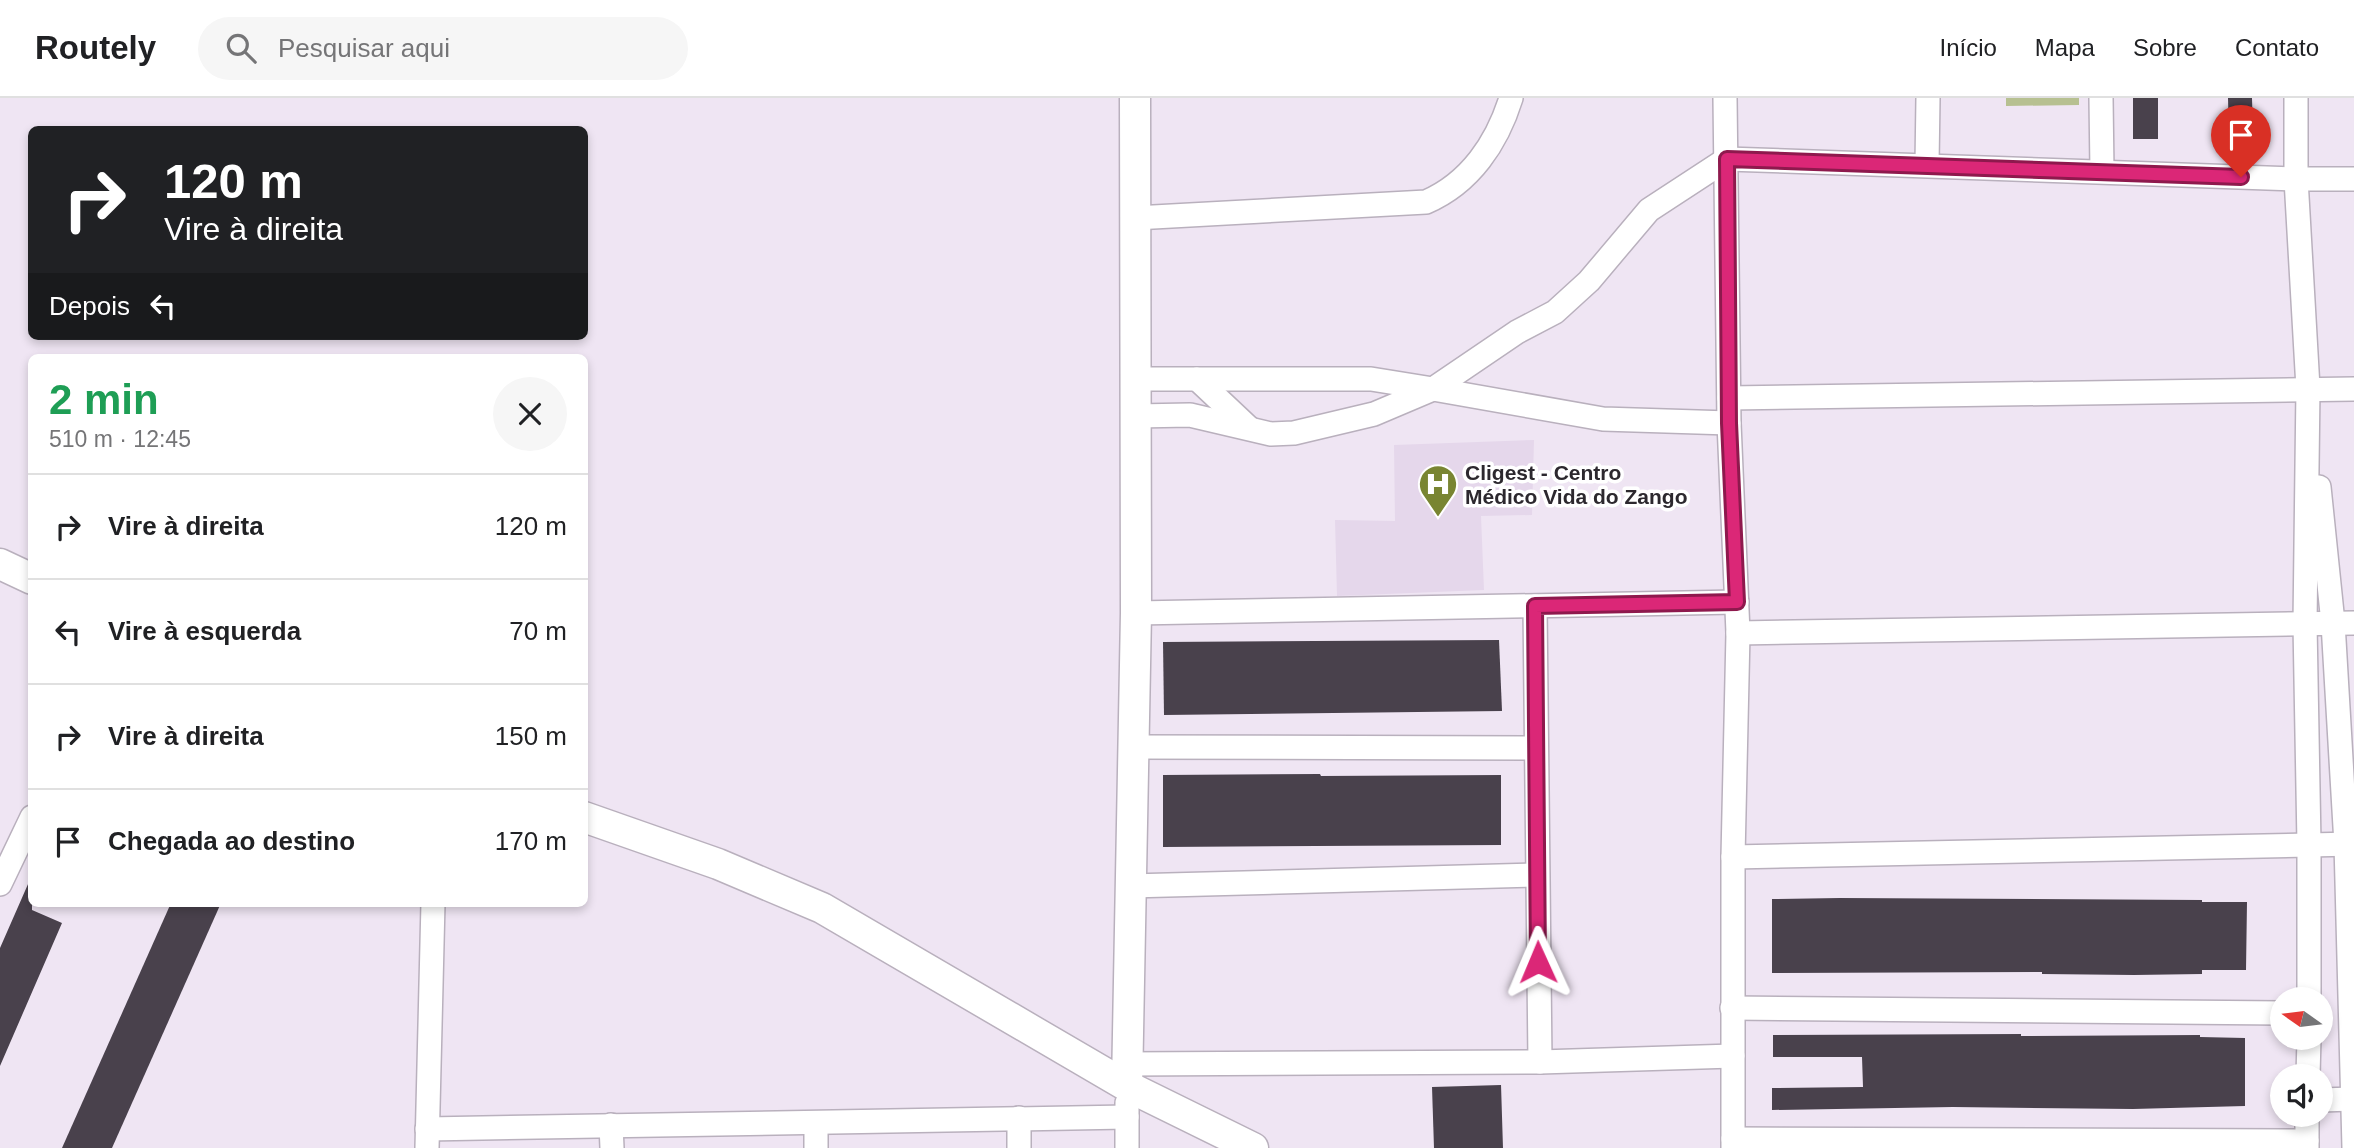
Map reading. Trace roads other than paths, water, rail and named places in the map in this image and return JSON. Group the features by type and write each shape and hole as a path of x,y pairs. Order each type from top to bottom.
{"street":[{"path":"1128,1148 1126,1075 1136,613 1135,98"},
{"path":"1135,218 1426,202 1445,194 1465,178 1485,153 1511,98"},
{"path":"1725,98 1729,423 1738,633 1733,857 1733,1144 2307,1145 2307,1127"},
{"path":"1927,164 1928,98"},
{"path":"2101,98 2102,171"},
{"path":"2296,98 2296,179 2308,388 2305,624 2309,987"},
{"path":"1136,416 1190,415 1271,434 1294,432 1374,414 1433,389 1517,332 1555,312 1589,281 1649,210 1727,159 2354,179"},
{"path":"1136,379 1371,379 1604,419 1729,423"},
{"path":"1197,379 1251,429"},
{"path":"1190,415 1250,379"},
{"path":"2308,388 2344,623 2351,845 2354,1148"},
{"path":"1729,398 2354,389"},
{"path":"0,564 28,577"},
{"path":"1136,613 1737,602"},
{"path":"1535,606 1540,1062"},
{"path":"1738,633 2344,623"},
{"path":"1133,747 1536,748"},
{"path":"588,818 718,864 822,908 1253,1148"},
{"path":"0,884 28,825"},
{"path":"1733,857 2351,845"},
{"path":"1130,886 1537,875"},
{"path":"433,907 426,1139 611,1125 1127,1117"},
{"path":"1732,1008 2270,1013"},
{"path":"1126,1075 1733,1056"},
{"path":"2333,1100 2353,1099"},
{"path":"1019,1118 1019,1148"},
{"path":"816,1123 816,1148"},
{"path":"611,1125 612,1148"}],"place":[{"name":"Cligest - Centro Médico Vida do Zango","path":"1438,518"}]}
